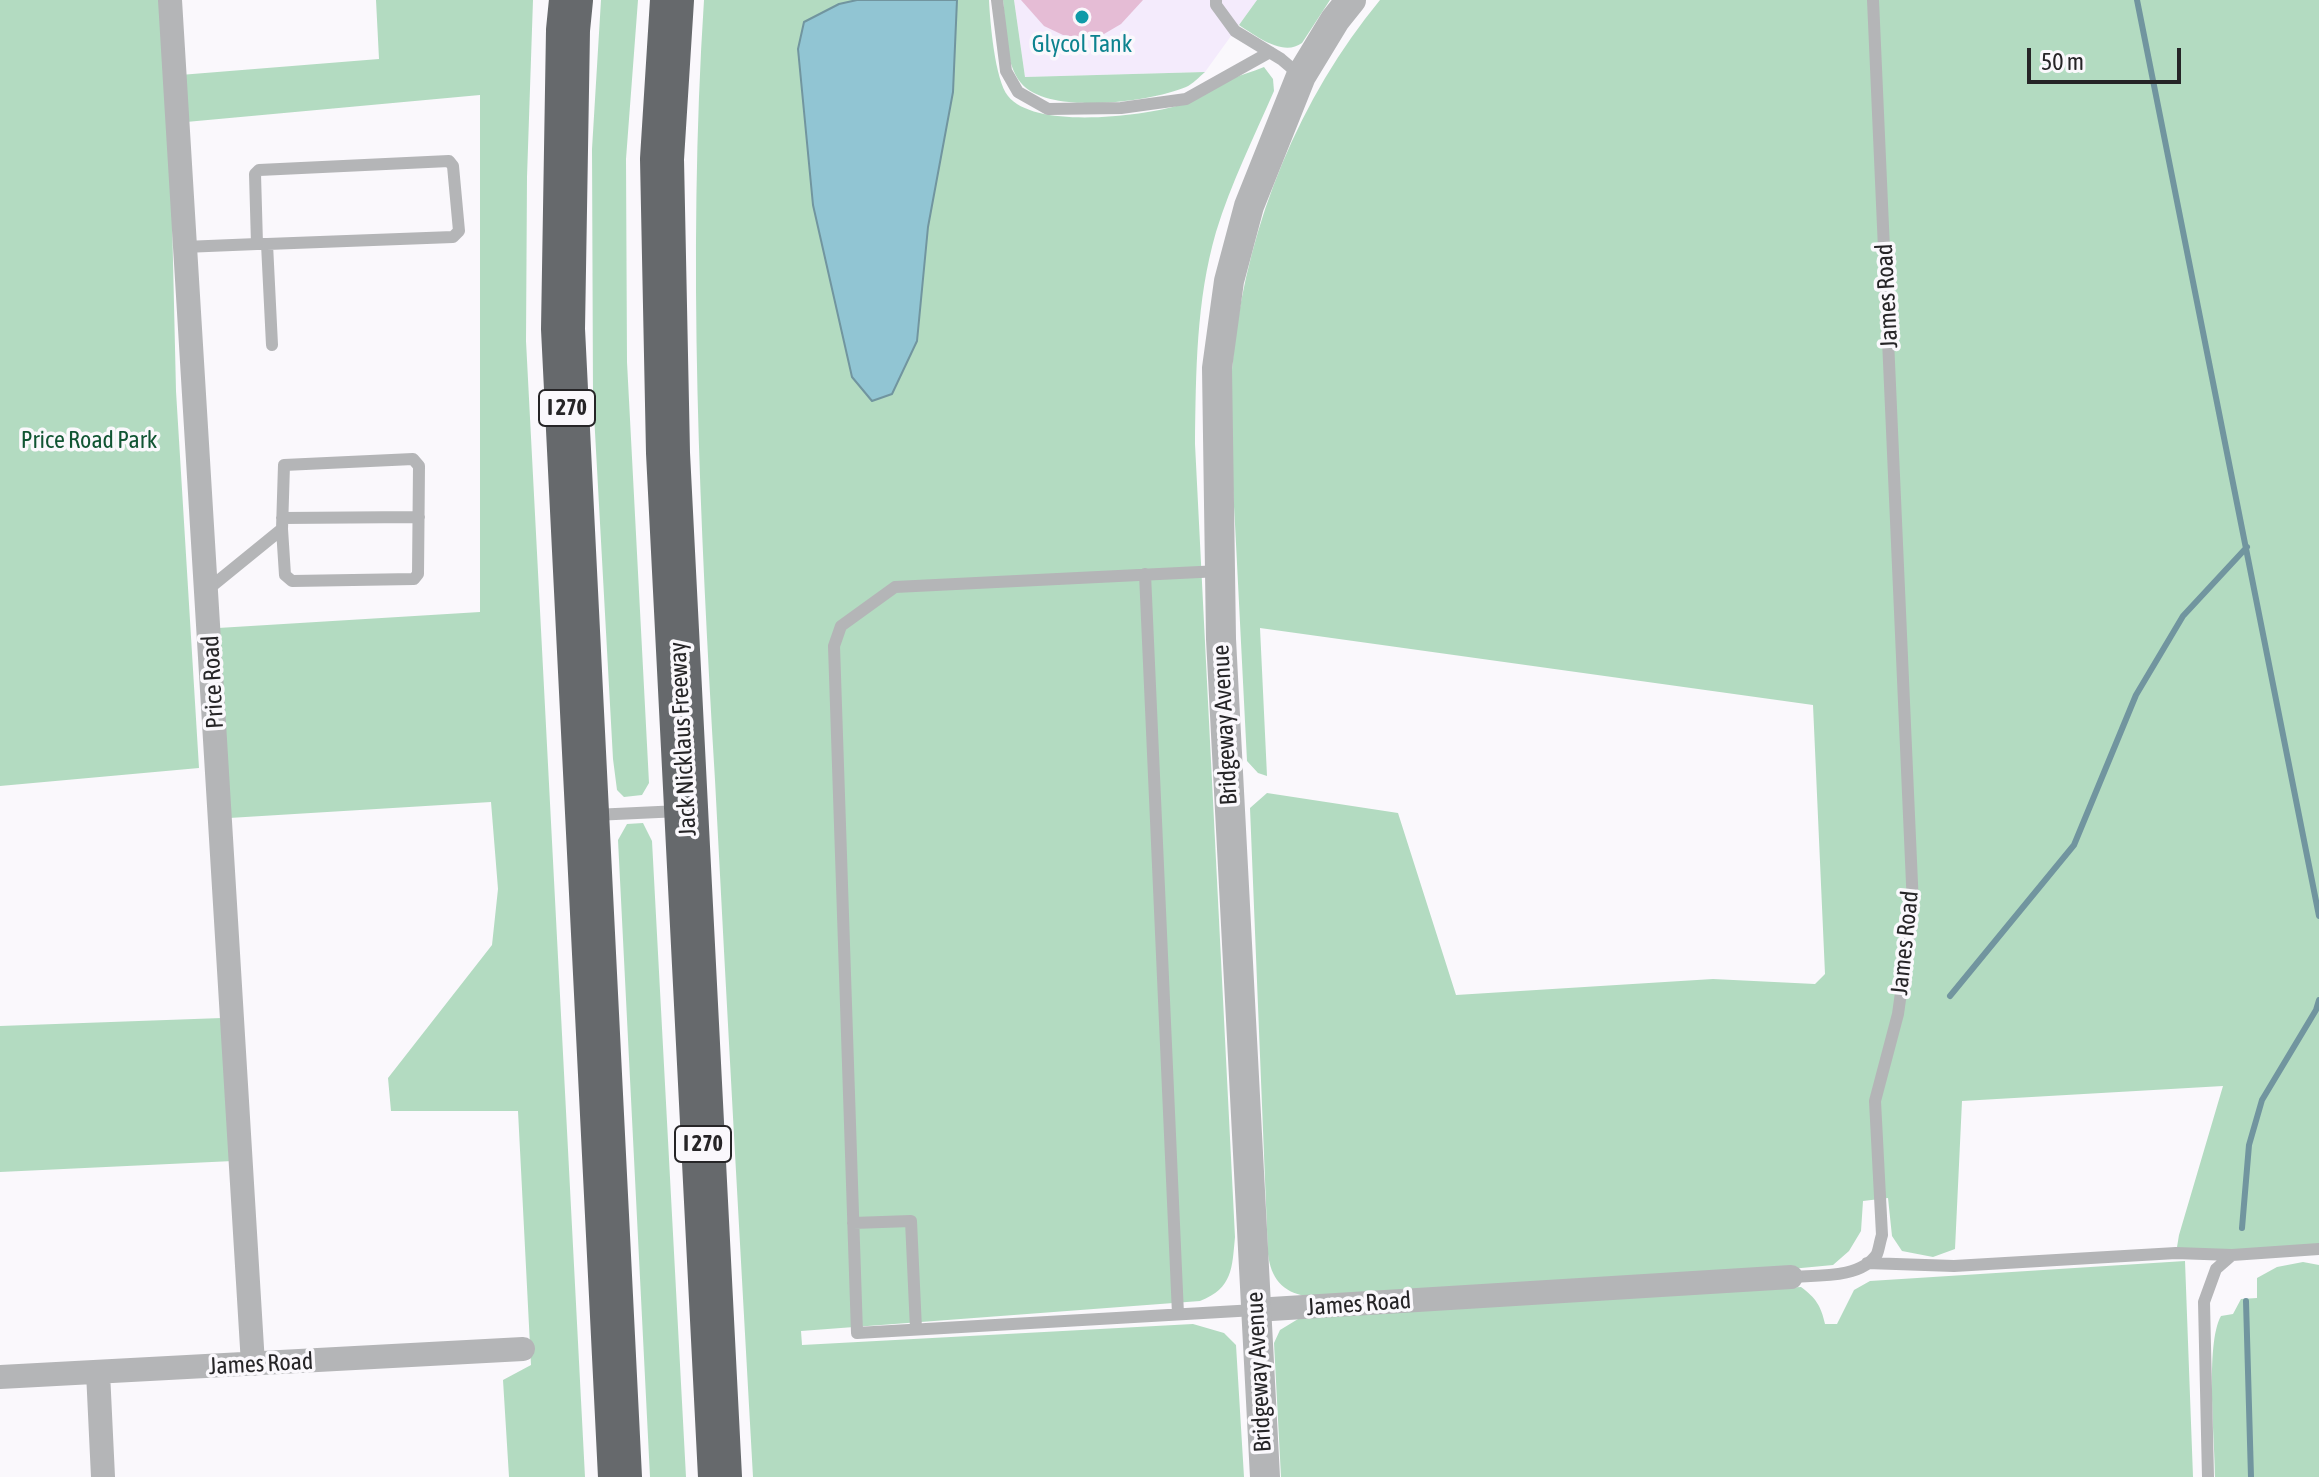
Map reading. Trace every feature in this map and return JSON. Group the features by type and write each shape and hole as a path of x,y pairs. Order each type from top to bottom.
{"highway":[{"name":"I 270","path":"571,0 563,329 620,1477"},
{"name":"Jack Nicklaus Freeway","path":"672,0 662,175 668,453 720,1477"}],"street":[{"name":"Price Road","path":"170,0 253,1364"},
{"name":"Bridgeway Avenue","path":"1265,1477 1221,639 1217,368 1229,281 1249,206 1301,76 1351,0"},
{"name":"James Road","path":"1255,1310 1791,1277"},
{"name":"James Road","path":"0,1377 523,1349"},
{"path":"98,1372 103,1477"}],"lane":[{"path":"997,0 1006,71 1018,92 1048,109 1121,108 1186,99 1270,52"},
{"path":"1216,0 1216,5 1235,31 1301,76"},
{"name":"James Road","path":"1791,1277 1837,1274 1861,1268 1876,1255 1882,1235 1875,1101 1898,1014 1913,906 1873,0"},
{"path":"184,247 262,244 453,237 459,231 453,166 449,161 259,170 255,174 262,244 272,345"},
{"path":"413,459 419,466 419,517 418,574 414,579 292,581 285,575 282,524 284,465 413,459"},
{"path":"207,590 282,524 419,517"},
{"path":"1220,571 895,587 841,626 834,646 857,1333 1255,1310"},
{"path":"1145,574 1178,1314"},
{"path":"587,815 686,810"},
{"path":"853,1223 911,1221 916,1329"},
{"path":"1867,1263 1954,1266 2176,1253 2232,1255 2319,1249"},
{"path":"2208,1477 2204,1302 2216,1269 2232,1255"}],"shaded area":[{"path":"1014,0 1257,0 1205,72 1025,77"}],"green space":[{"name":"Price Road Park","path":"0,0 167,0 176,391 199,768 0,786"},
{"path":"376,0 533,0 526,341 585,1477 509,1477 503,1380 531,1365 518,1111 391,1111 388,1078 492,945 498,889 491,802 229,818 218,628 480,612 480,95 186,122 180,75 379,59"},
{"path":"601,0 638,0 626,159 627,362 649,783 642,795 624,797 617,790 613,759 593,396 592,149"},
{"path":"704,0 857,0 839,4 813,206 852,377 917,341 928,227 953,92 957,0 989,0 994,50 1003,88 1022,107 1041,113 1090,117 1141,113 1187,103 1229,80 1264,67 1273,79 1274,91 1236,178 1209,258 1197,363 1195,444 1235,1237 1229,1276 1219,1290 1200,1301 801,1331 802,1345 1193,1324 1224,1333 1236,1345 1244,1477 753,1477 700,488 696,195"},
{"path":"1003,0 1014,0 1025,77 1205,72 1186,87 1149,97 1100,103 1054,100 1035,93 1015,74 1007,43"},
{"path":"1257,0 1330,0 1302,43 1287,48 1270,43 1239,25"},
{"path":"1380,0 2319,0 2319,1249 2176,1253 2223,1086 1962,1101 1955,1249 1933,1257 1902,1251 1892,1236 1888,1198 1863,1201 1861,1231 1849,1251 1833,1265 1727,1275 1306,1296 1290,1291 1275,1277 1268,1254 1250,808 1267,793 1398,813 1456,995 1713,979 1815,984 1825,974 1813,705 1260,628 1267,776 1258,773 1247,761 1230,414 1234,348 1241,301 1265,208 1302,120 1351,38"},
{"path":"643,823 652,841 686,1477 650,1477 618,840 627,824"},
{"path":"222,1018 233,1161 0,1172 0,1026"},
{"path":"2185,1261 2193,1477 1281,1477 1274,1343 1280,1330 1303,1316 1801,1287 1817,1303 1825,1324 1837,1324 1854,1290 1870,1281"},
{"path":"2303,1262 2319,1265 2319,1477 2215,1477 2212,1369 2216,1329 2221,1316 2233,1314 2241,1299 2257,1298 2257,1278 2277,1267"}],"water":[{"path":"857,0 957,0 953,92 928,227 917,341 892,394 872,401 852,377 813,205 798,49 804,22 839,4"}],"building":[{"name":"Glycol Tank","path":"1021,0 1143,0 1121,24 1104,34 1084,38 1063,35 1044,26"}],"waterway":[{"path":"2137,0 2319,916"},
{"path":"1950,996 2074,845 2136,695 2183,616 2247,547"},
{"path":"2242,1228 2249,1145 2262,1100 2319,1000"},
{"path":"2246,1301 2251,1477"}],"place":[{"name":"Glycol Tank","path":"1082,17"}]}
